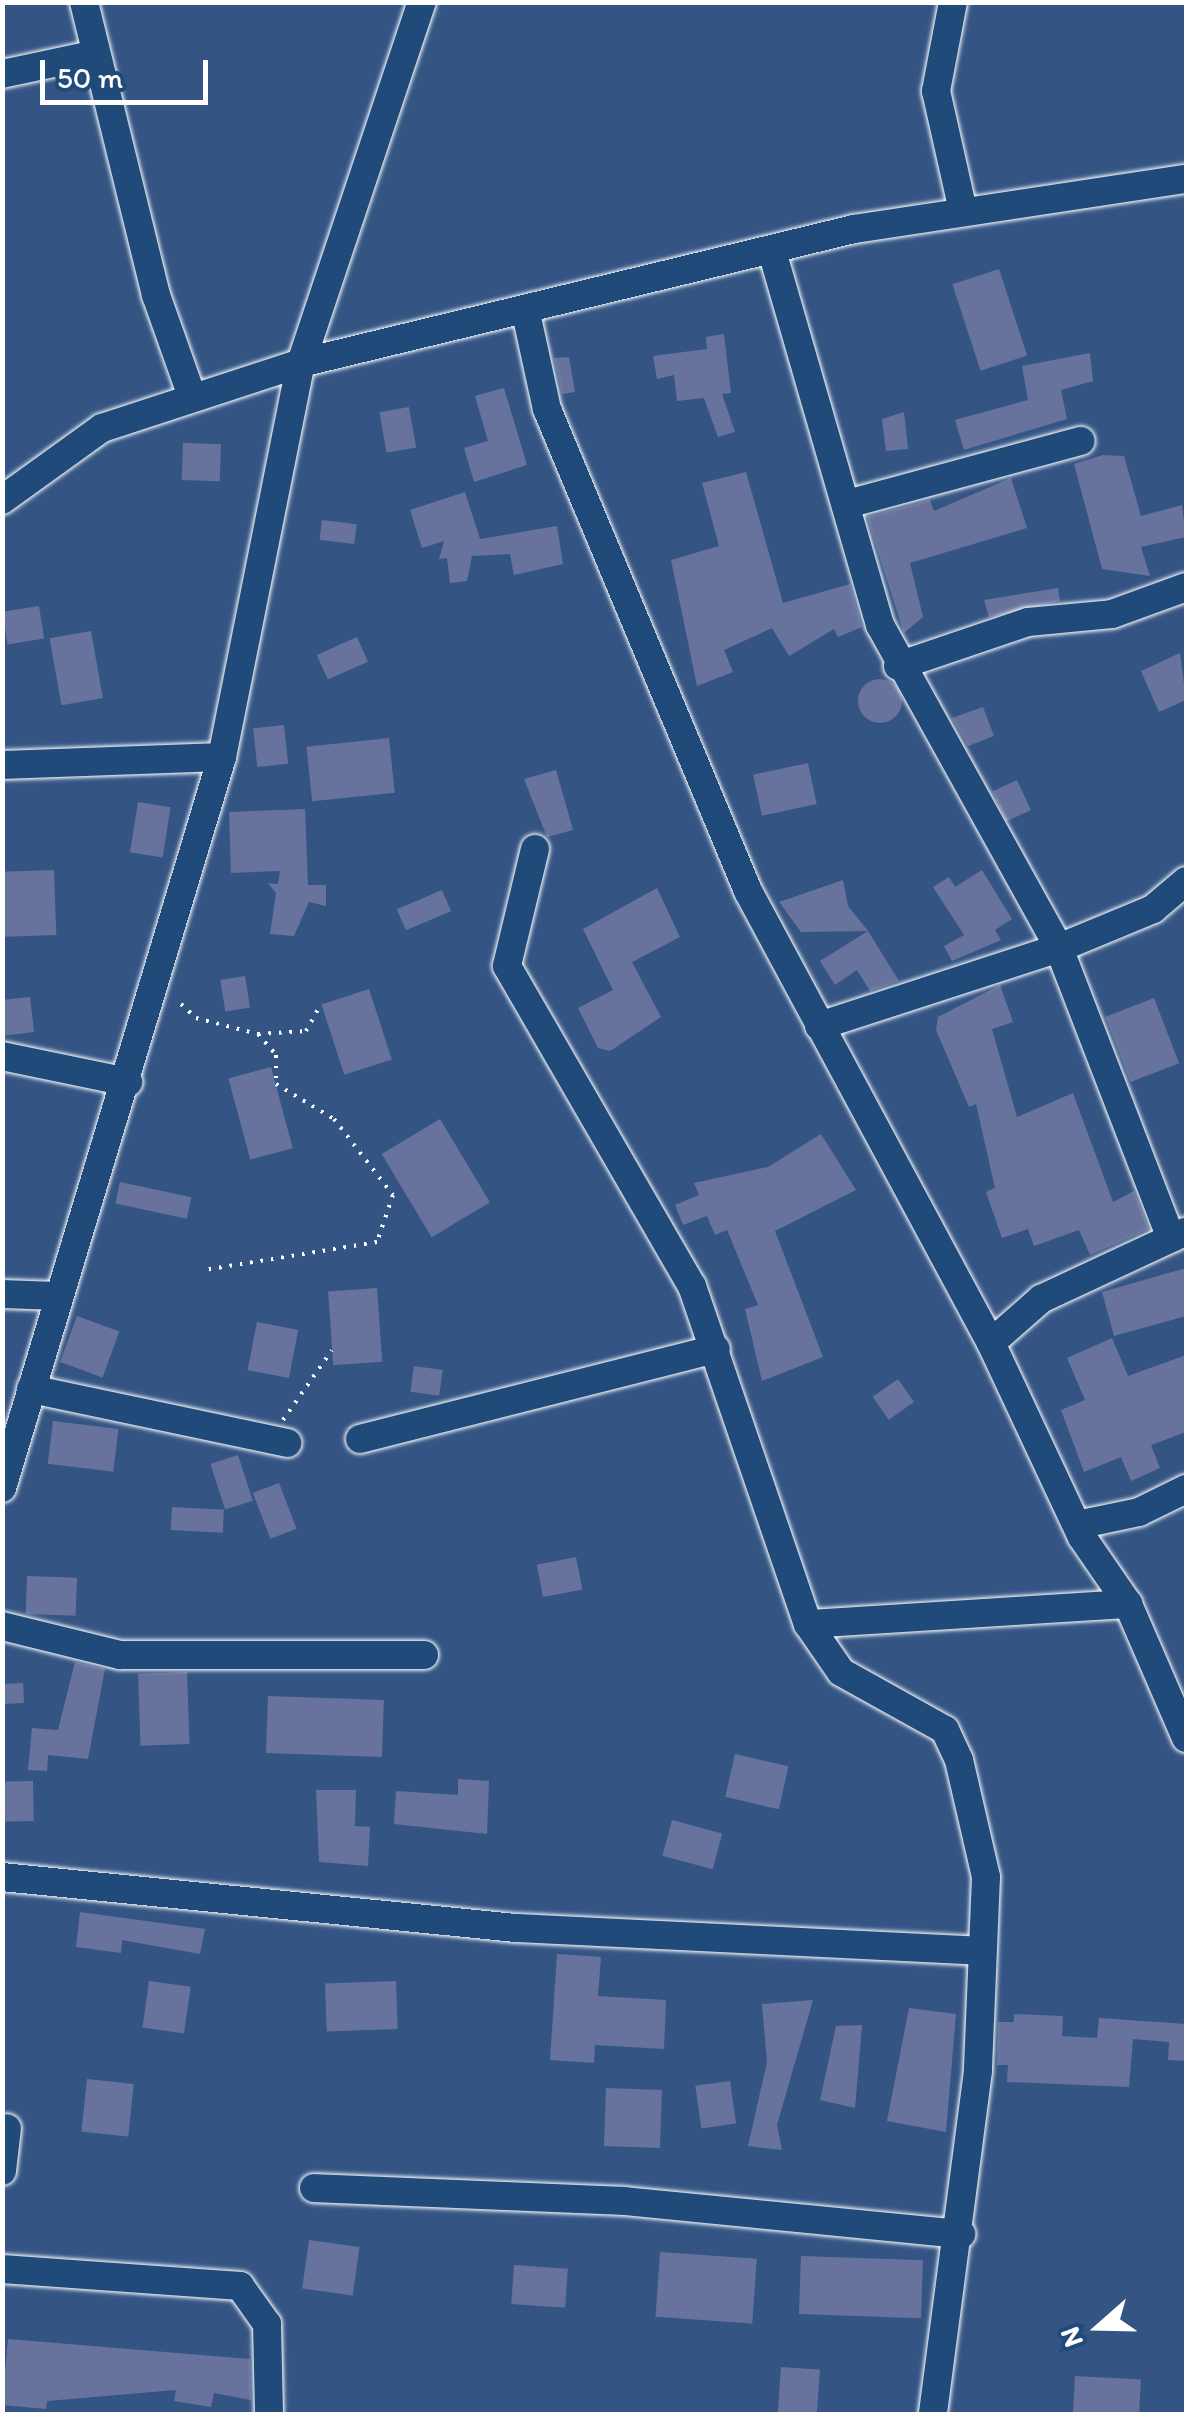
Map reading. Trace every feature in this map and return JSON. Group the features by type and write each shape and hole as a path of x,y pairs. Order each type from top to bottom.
{"street":[{"path":"84,2 190,394"},
{"path":"953,2 936,91 963,211"},
{"path":"2,1488 57,1296 128,1082 222,757 300,363 415,7"},
{"path":"2,74 96,54"},
{"path":"2,500 102,428 190,394 300,363 526,313 772,251 963,211 1186,179"},
{"path":"772,251 898,666 1059,948 1179,1235 1041,1299 991,1342"},
{"path":"526,313 547,409 748,891 991,1342 1076,1525 1128,1604 1186,1738"},
{"path":"847,504 1081,441"},
{"path":"898,666 1028,622 1112,614 1186,587"},
{"path":"2,765 222,757"},
{"path":"535,849 507,966 666,1237 716,1349 808,1624 841,1672 945,1730 986,1877 961,2234 932,2414"},
{"path":"818,1026 1059,948 1153,909 1186,881"},
{"path":"2,1056 128,1082"},
{"path":"2,1294 57,1296"},
{"path":"360,1440 716,1349"},
{"path":"30,1389 280,1442"},
{"path":"1076,1525 1139,1512 1186,1489"},
{"path":"808,1624 1128,1604"},
{"path":"2,1626 120,1655 424,1655"},
{"path":"2,1877 516,1928 980,1951"},
{"path":"2,2170 7,2128"},
{"path":"314,2188 624,2201 961,2234"},
{"path":"2,2269 240,2286 267,2324 269,2414"}],"path":[{"path":"182,1004 196,1018 258,1034 306,1032 322,1004"},
{"path":"204,1270 338,1255 377,1242 391,1218 393,1195 334,1119 276,1084 276,1055 258,1034"},
{"path":"280,1442 332,1350"}],"building":[{"path":"999,269 1027,356 981,371 952,284"},
{"path":"724,334 731,393 722,394 735,432 718,437 704,398 677,401 674,375 657,379 653,356 707,349 706,337"},
{"path":"1090,353 1093,381 1061,390 1067,419 964,450 955,420 1028,400 1022,366"},
{"path":"569,357 575,392 562,394 554,358"},
{"path":"504,388 527,465 474,482 464,448 488,441 475,396"},
{"path":"409,407 416,447 387,453 379,412"},
{"path":"904,412 908,449 886,451 882,419"},
{"path":"183,443 221,444 220,481 182,480"},
{"path":"1103,455 1124,456 1141,516 1182,505 1186,537 1141,547 1150,576 1102,569 1074,464"},
{"path":"746,472 783,603 850,584 862,627 838,637 834,629 789,656 772,628 724,650 733,672 697,686 671,560 719,546 702,483"},
{"path":"1011,478 1027,528 910,563 923,617 904,633 867,517 930,500 934,511"},
{"path":"465,492 480,539 557,526 563,564 514,575 510,554 472,556 467,581 450,583 447,558 439,559 444,541 422,548 410,510"},
{"path":"322,520 357,524 354,544 320,540"},
{"path":"1058,588 1060,601 989,617 984,600"},
{"path":"39,606 44,639 8,644 2,612"},
{"path":"91,631 103,698 61,705 50,638"},
{"path":"357,637 368,662 328,680 317,655"},
{"path":"1180,653 1186,700 1159,712 1141,671"},
{"path":"880,679 895,686 902,701 895,716 880,723 865,716 858,701 865,686"},
{"path":"983,707 994,736 968,746 952,718"},
{"path":"284,725 288,764 257,767 253,728"},
{"path":"389,738 395,793 312,801 306,747"},
{"path":"808,763 817,804 762,816 753,775"},
{"path":"556,770 573,830 547,837 524,779"},
{"path":"1017,780 1031,810 1006,821 993,791"},
{"path":"138,802 171,807 163,858 130,852"},
{"path":"305,809 308,885 326,885 326,906 309,902 294,936 270,934 276,893 268,883 278,884 280,871 231,873 229,812"},
{"path":"54,870 56,935 4,937 2,872"},
{"path":"982,870 1012,919 995,930 1001,940 952,961 944,946 964,935 933,887 949,877 955,887"},
{"path":"843,880 848,906 868,931 801,932 779,902"},
{"path":"657,888 680,937 632,962 661,1017 610,1051 598,1048 578,1008 613,990 583,929"},
{"path":"442,890 451,911 406,930 397,909"},
{"path":"868,931 899,981 870,991 857,970 835,985 820,961"},
{"path":"245,976 250,1008 225,1012 220,980"},
{"path":"1000,985 1013,1022 992,1029 1017,1117 1073,1093 1113,1202 1134,1191 1149,1229 1090,1255 1079,1230 1034,1246 1028,1229 1002,1238 986,1192 995,1188 976,1104 969,1107 936,1030 938,1017"},
{"path":"369,989 392,1059 344,1075 321,1004"},
{"path":"30,997 34,1032 2,1036 2,1000"},
{"path":"1154,998 1179,1063 1131,1082 1105,1017"},
{"path":"271,1067 293,1148 250,1160 228,1078"},
{"path":"440,1119 490,1202 432,1237 382,1154"},
{"path":"821,1134 856,1190 775,1231 823,1357 762,1381 745,1309 758,1305 727,1230 715,1235 707,1216 683,1225 675,1205 699,1195 694,1183 768,1167"},
{"path":"120,1182 191,1197 187,1219 115,1204"},
{"path":"1186,1268 1186,1316 1114,1336 1102,1292"},
{"path":"377,1288 382,1362 333,1365 328,1291"},
{"path":"77,1316 119,1331 103,1377 60,1362"},
{"path":"257,1322 298,1330 289,1378 248,1370"},
{"path":"1112,1338 1128,1376 1186,1355 1186,1432 1151,1445 1160,1468 1131,1481 1121,1457 1084,1472 1061,1410 1085,1400 1067,1358"},
{"path":"414,1366 443,1370 439,1396 410,1392"},
{"path":"898,1379 914,1402 889,1420 873,1397"},
{"path":"53,1421 119,1429 113,1472 48,1464"},
{"path":"238,1455 253,1501 225,1510 210,1464"},
{"path":"279,1483 297,1529 270,1539 253,1493"},
{"path":"172,1507 224,1510 223,1533 171,1530"},
{"path":"576,1557 582,1589 543,1597 537,1565"},
{"path":"27,1576 77,1578 76,1616 26,1614"},
{"path":"75,1662 105,1669 88,1759 48,1755 47,1771 28,1770 32,1728 58,1730"},
{"path":"187,1672 190,1744 141,1746 138,1674"},
{"path":"23,1683 24,1703 3,1704 2,1684"},
{"path":"268,1696 384,1700 382,1757 266,1753"},
{"path":"735,1754 789,1766 779,1809 725,1797"},
{"path":"458,1779 489,1781 487,1834 394,1824 396,1791 458,1795"},
{"path":"33,1781 34,1821 3,1822 2,1782"},
{"path":"316,1790 356,1790 355,1826 370,1827 368,1866 319,1862"},
{"path":"672,1820 722,1833 713,1869 662,1856"},
{"path":"80,1912 205,1929 200,1954 122,1940 121,1953 76,1947"},
{"path":"557,1954 601,1957 598,1996 666,2000 664,2049 595,2045 594,2063 550,2060"},
{"path":"149,1981 191,1987 184,2033 142,2028"},
{"path":"396,1981 398,2029 327,2031 325,1983"},
{"path":"813,2000 777,2125 782,2150 748,2146 767,2062 762,2004"},
{"path":"909,2008 956,2014 946,2132 887,2121"},
{"path":"1014,2014 1063,2016 1062,2036 1097,2038 1099,2018 1186,2024 1186,2061 1168,2060 1169,2042 1133,2039 1129,2087 1007,2082 1008,2065 997,2065 998,2022 1014,2022"},
{"path":"862,2025 855,2108 820,2100 836,2026"},
{"path":"87,2079 134,2084 128,2137 81,2132"},
{"path":"730,2081 736,2124 701,2128 695,2086"},
{"path":"606,2088 662,2090 660,2148 604,2146"},
{"path":"309,2240 360,2247 353,2296 302,2289"},
{"path":"660,2252 757,2259 752,2324 655,2317"},
{"path":"801,2256 923,2260 921,2318 799,2314"},
{"path":"514,2265 568,2269 565,2308 511,2304"},
{"path":"8,2339 250,2359 251,2400 214,2393 211,2407 174,2401 176,2390 47,2401 46,2409 2,2405"},
{"path":"781,2367 820,2370 817,2414 778,2414"},
{"path":"1075,2376 1141,2379 1139,2414 1073,2414"}]}
